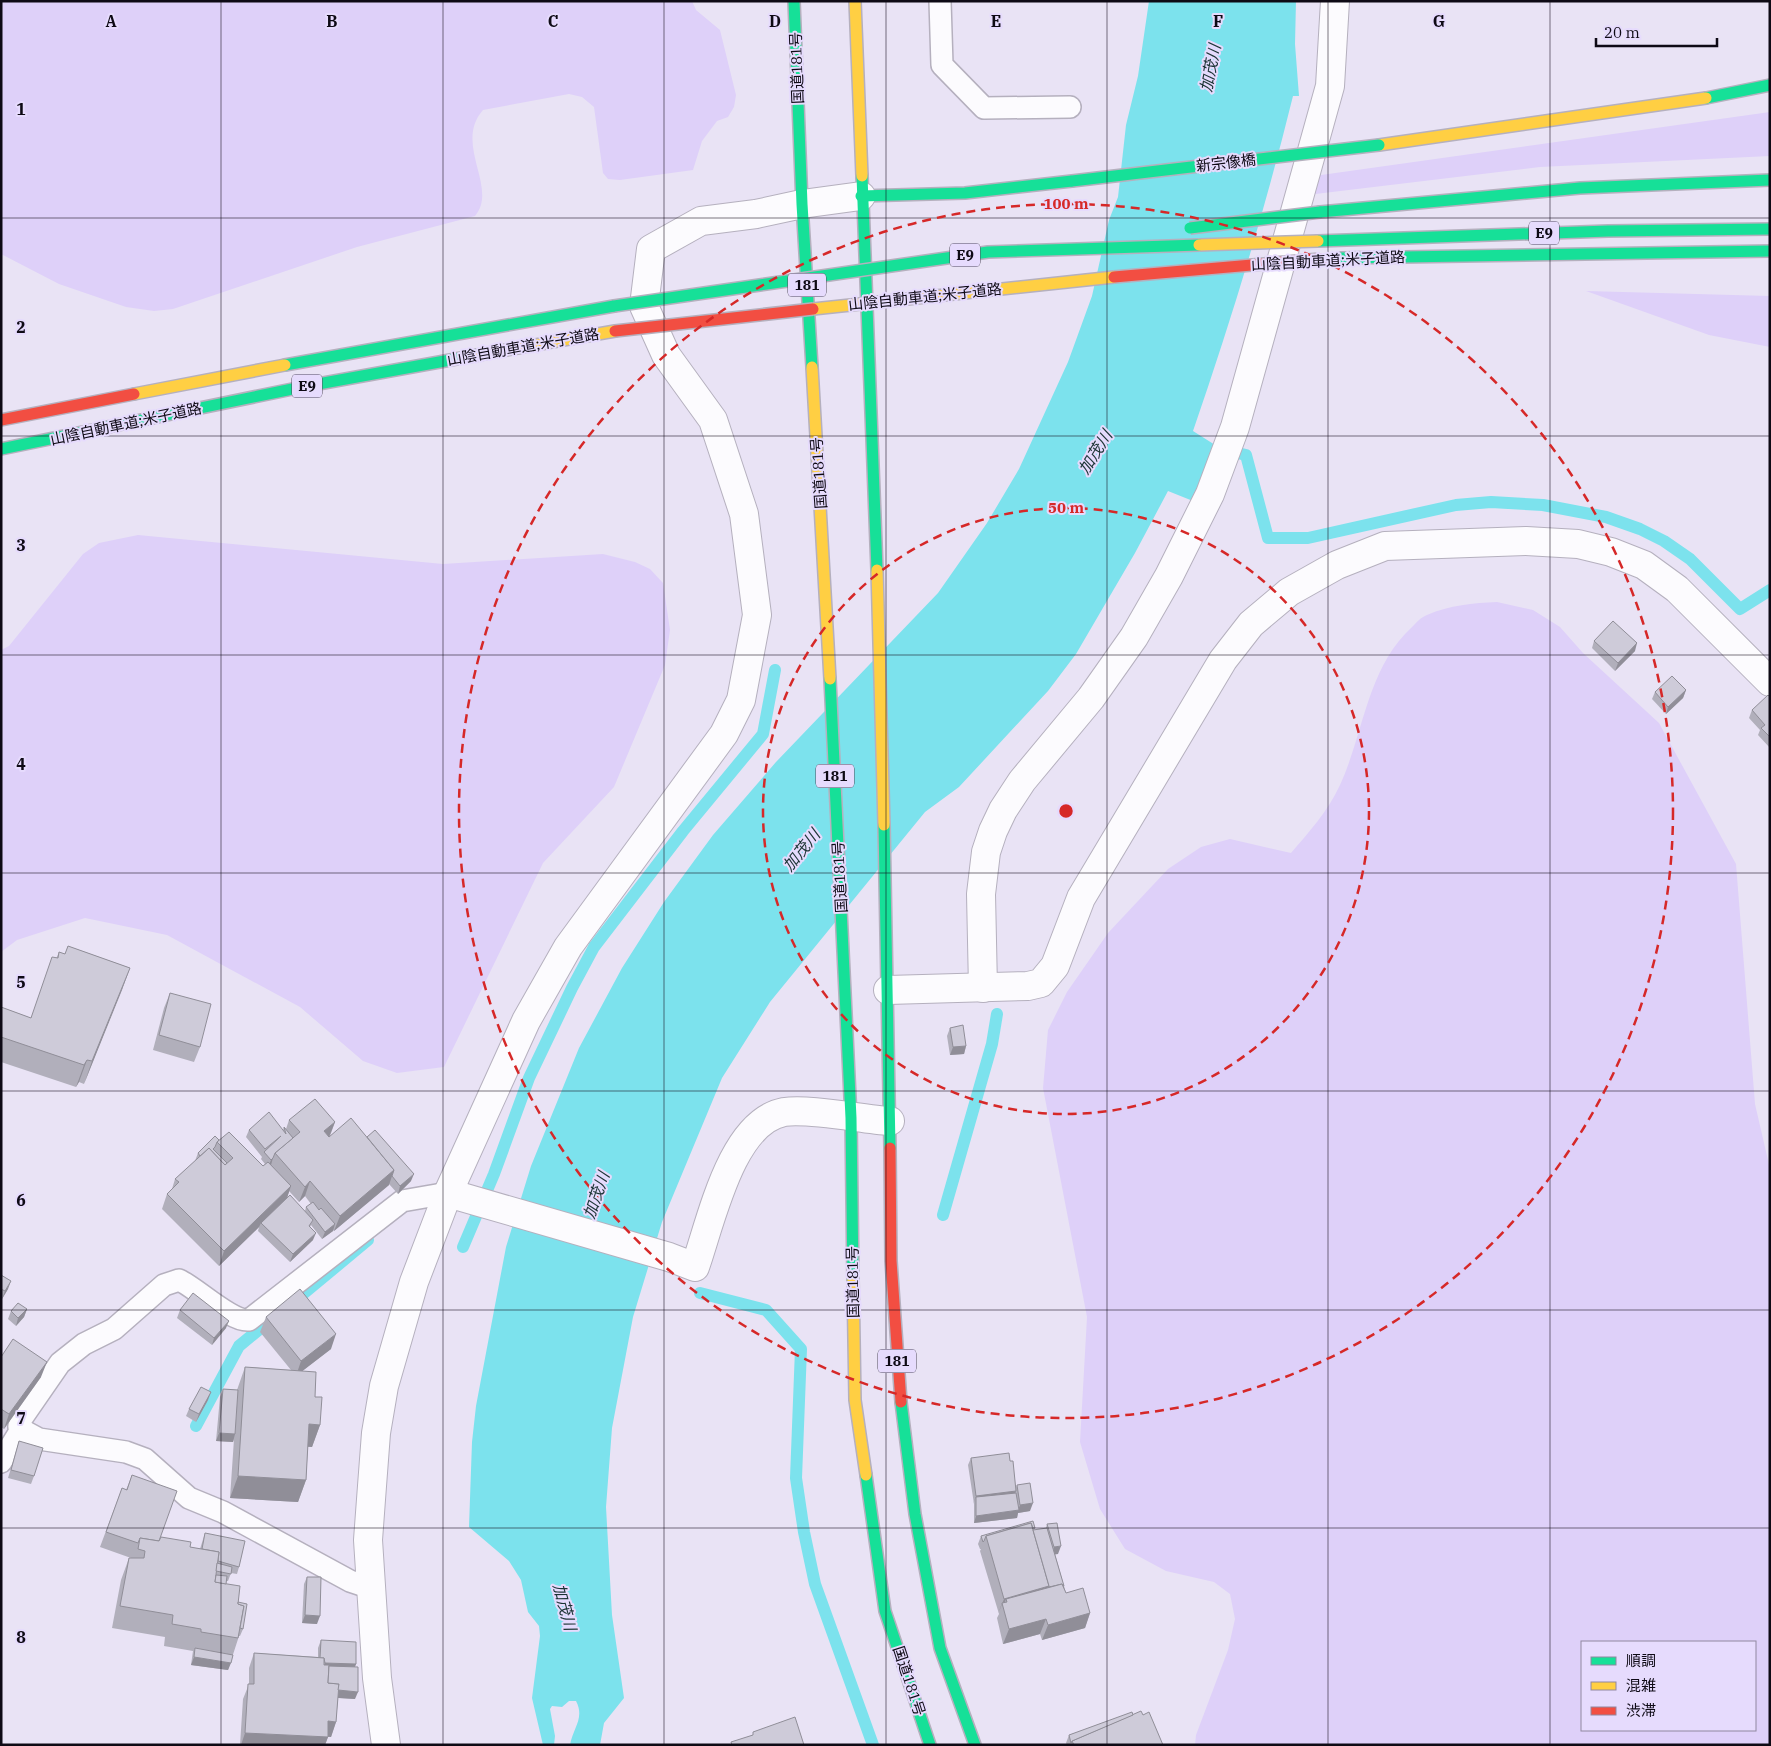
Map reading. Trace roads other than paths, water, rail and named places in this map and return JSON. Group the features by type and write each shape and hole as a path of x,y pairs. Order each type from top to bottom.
{"main road":[{"name":"国道181号","path":"794,1 802,204 825,569 851,1118 855,1400 885,1611 930,1745"},
{"name":"181","path":"855,1 861,196 877,564 888,979 892,1261 899,1388 915,1514 940,1648 975,1745"},
{"name":"新宗像橋","path":"861,196 965,193 1379,145 1717,96 1770,85"},
{"path":"1173,230 1320,212 1580,188 1770,180"},
{"name":"山陰自動車道;米子道路","path":"1,420 304,361 614,306 775,281 988,252 1203,243 1608,231 1770,229"},
{"path":"988,252 1124,236"},
{"name":"山陰自動車道;米子道路","path":"1,449 307,386 615,331 1069,281 1320,259 1770,251"}],"street":[{"path":"983,988 981,894 986,852 993,832 1003,810 1022,781 1091,698 1134,637 1170,576 1210,494 1236,427 1330,86 1335,1"},
{"path":"386,1745 377,1678 368,1540 376,1433 384,1386 414,1282 461,1197 526,1021 568,947 724,734 742,700 756,615 744,514 712,420 666,355 644,306 651,249 701,221 756,214 802,204 861,196"},
{"path":"888,979 983,988 1028,986 1041,983 1055,966 1081,898 1222,660 1251,624 1289,592 1337,565 1385,546 1526,541 1578,544 1610,552 1644,565 1677,589 1770,682"},
{"path":"461,1197 669,1257 695,1267 733,1156 749,1133 766,1117 785,1112 808,1112 890,1121"}],"lane":[{"path":"940,1 942,65 984,108 1070,107"},
{"path":"371,1588 350,1580 223,1512 189,1498 145,1459 119,1450 39,1439 19,1426 22,1418 60,1363 84,1344 114,1329 164,1285 179,1280 189,1284 236,1317 249,1320 402,1201 461,1197"},
{"path":"1,1462 22,1428"}],"water":[{"name":"加茂川","path":"1149,1 1296,1 1295,44 1299,96 1293,96 1247,265 1193,431 1223,450 1198,503 1168,491 1135,553 1076,654 1048,691 959,787 925,812 770,1002 722,1078 662,1222 633,1317 612,1428 606,1507 612,1615 624,1698 604,1723 600,1745 570,1745 579,1718 576,1701 569,1701 562,1707 552,1706 550,1709 555,1736 554,1745 543,1745 532,1698 540,1636 539,1626 528,1612 521,1580 509,1561 469,1527 472,1442 476,1406 506,1247 531,1166 579,1048 622,968 664,902 713,835 776,762 938,593 987,523 1019,469 1068,362 1092,296 1109,220 1118,197 1126,125 1138,76"}],"waterway":[{"path":"1225,450 1246,455 1268,538 1308,538 1456,505 1491,502 1543,505 1606,517 1640,529 1664,541 1690,559 1740,609 1770,590"},
{"path":"463,1247 494,1174 529,1078 594,947 683,831 763,734 775,670"},
{"path":"943,1215 992,1044 997,1014"},
{"path":"291,1304 368,1240"},
{"path":"700,1293 766,1310 801,1349 796,1478 804,1532 815,1584 873,1745"},
{"path":"196,1426 239,1346 273,1318"}]}
